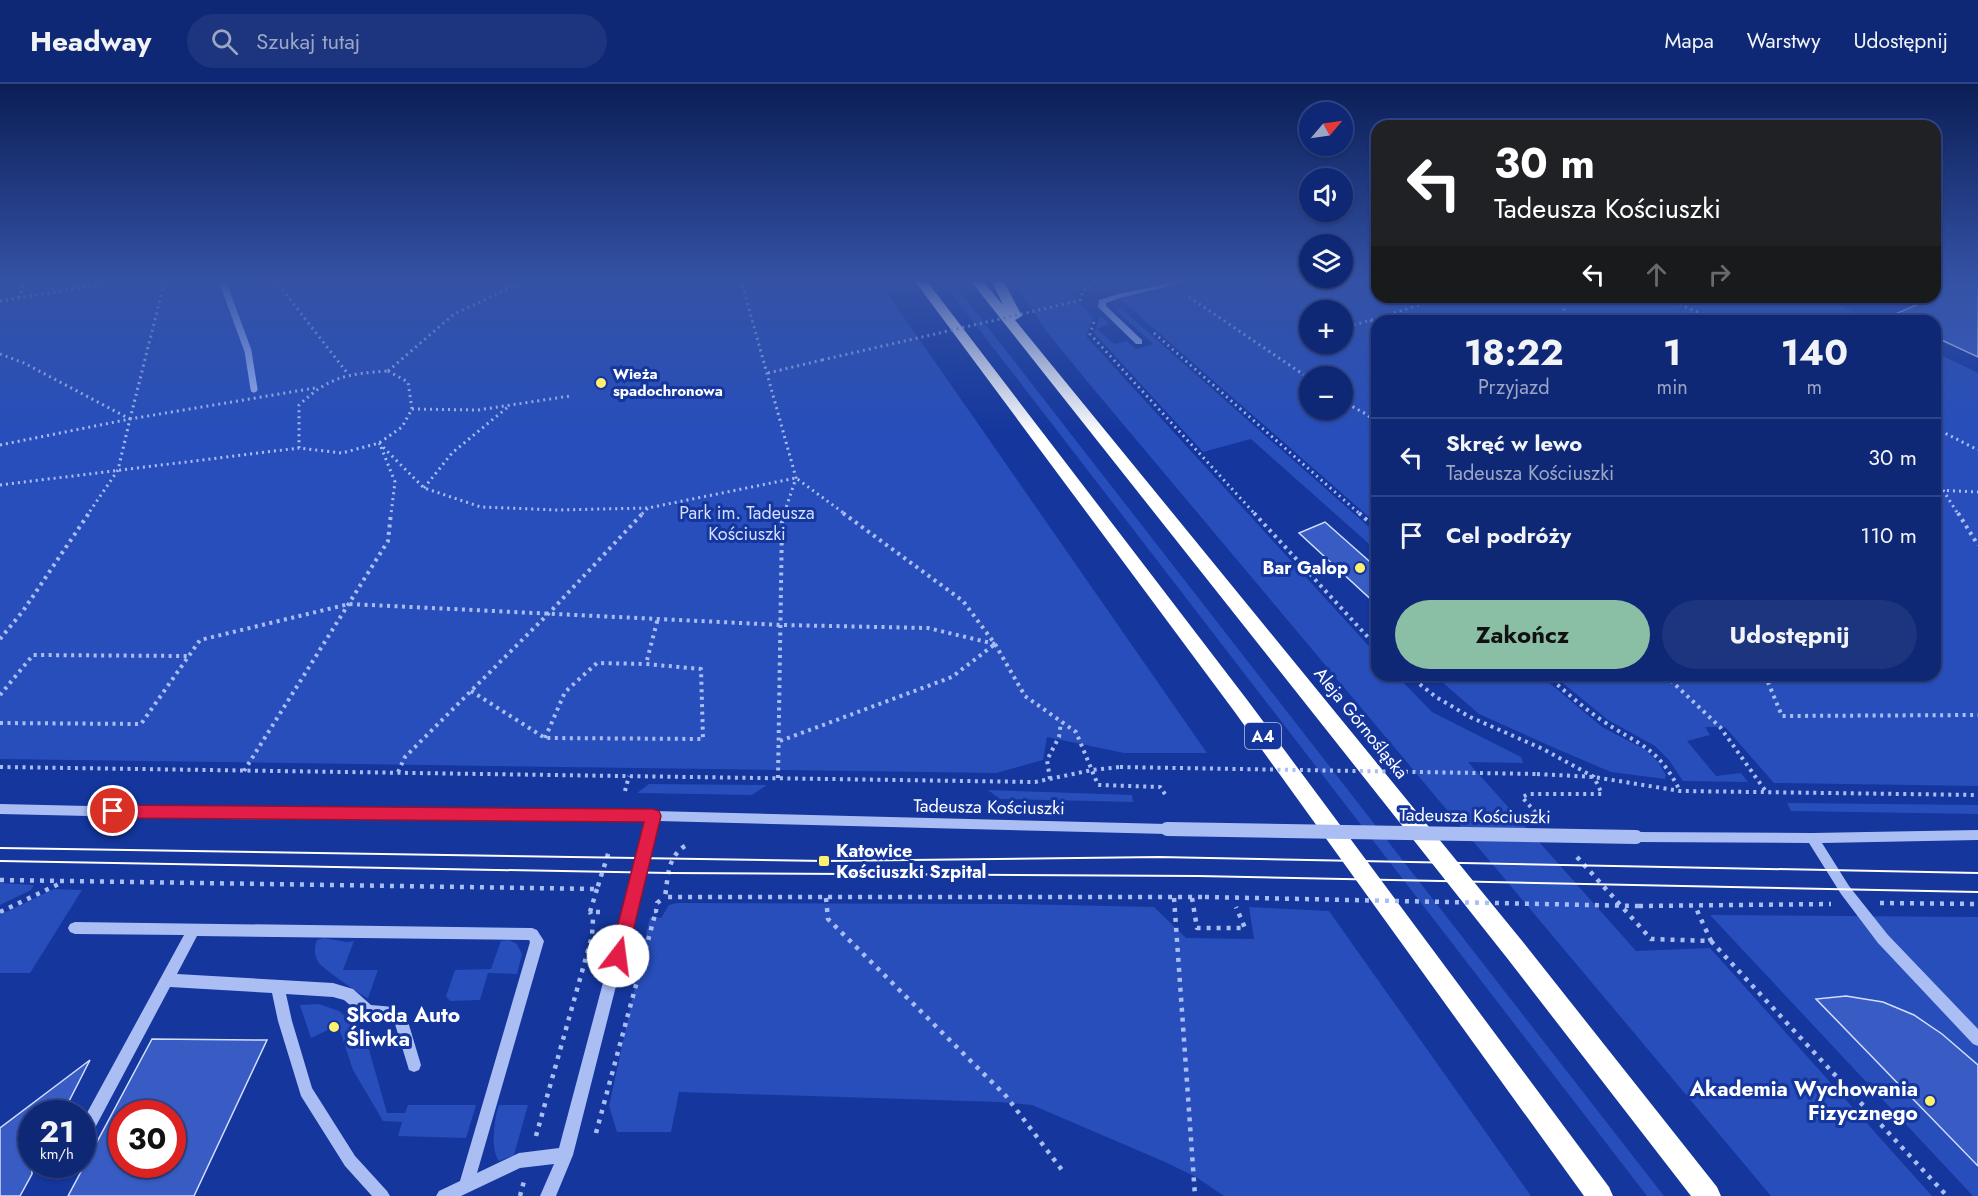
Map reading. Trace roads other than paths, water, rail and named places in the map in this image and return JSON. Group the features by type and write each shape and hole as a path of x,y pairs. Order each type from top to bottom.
{"highway":[{"name":"A4","path":"959,332 1241,706 1600,1196"},
{"name":"Aleja Górnośląska","path":"1017,332 1515,950 1708,1196"},
{"path":"1022,332 1030,348"}],"street":[{"path":"1128,332 1139,342"},
{"name":"Tadeusza Kościuszki","path":"0,809 233,814 653,816 1636,837 1812,838 1978,835"},
{"path":"548,1196 565,1155 653,816"},
{"path":"1812,838 1856,904 1883,939 1978,1039"},
{"path":"75,928 532,934 537,941 466,1185"},
{"path":"96,1112 193,931"},
{"path":"166,980 333,990 348,994 368,1011 394,1014 401,1020 414,1065"},
{"path":"278,987 285,1021 306,1090 350,1161 382,1196"},
{"path":"444,1196 519,1161 565,1155"}],"waterway":[{"path":"241,332 248,351 254,389"}],"tram line":[{"path":"0,848 824,861 1159,857 1978,873"},
{"path":"0,861 669,873 1198,876 1978,892"}],"place":[{"name":"Wieża spadochronowa","path":"601,383"},
{"name":"Bar Galop","path":"1360,568"},
{"name":"Katowice Kościuszki Szpital","path":"824,861"},
{"name":"Skoda Auto Śliwka","path":"334,1027"},
{"name":"Akademia Wychowania Fizycznego","path":"1930,1101"}],"park label":[{"name":"Park im. Tadeusza Kościuszki","path":"747,523"}]}
